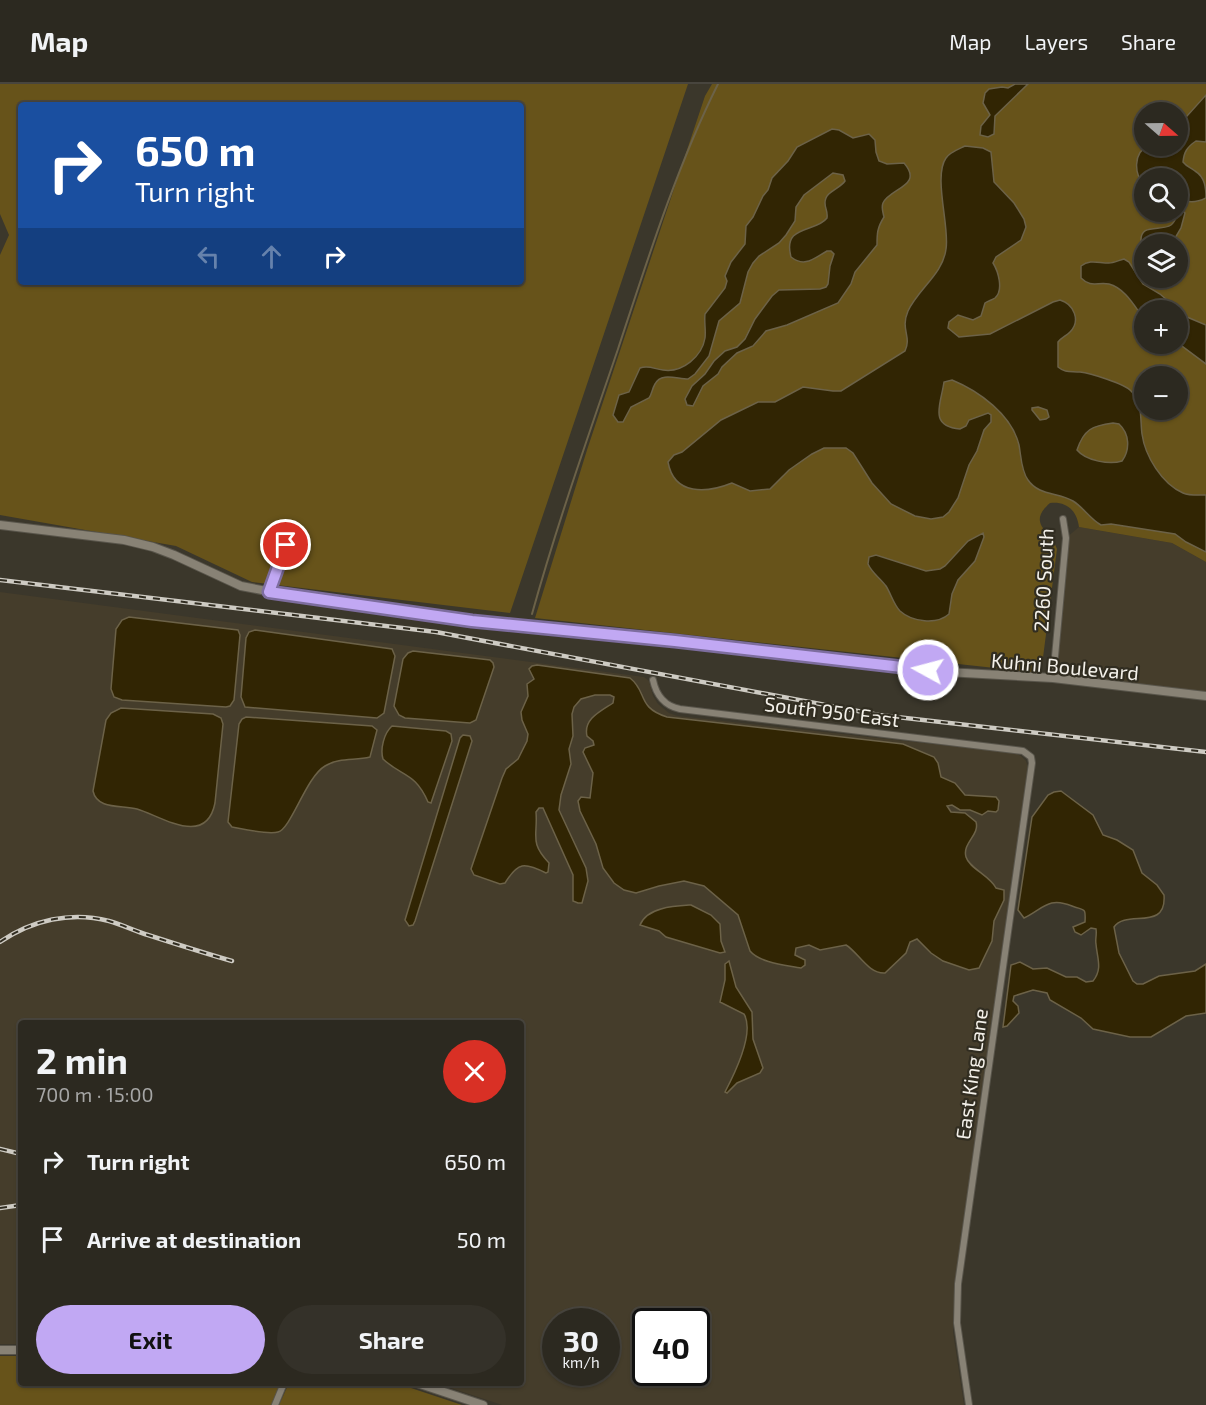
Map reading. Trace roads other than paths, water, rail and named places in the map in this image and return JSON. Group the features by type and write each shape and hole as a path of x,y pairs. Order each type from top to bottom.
{"street":[{"name":"2260 South","path":"1053,678 1066,538 1063,519"},
{"name":"Kuhni Boulevard","path":"0,525 124,540 153,547 241,586 269,592 472,621 675,641 928,670 1053,678 1206,696"},
{"path":"269,592 286,545"},
{"name":"South 950 East","path":"653,680 657,693 663,701 680,709 1023,751"},
{"name":"East King Lane","path":"969,1405 958,1335 957,1297 1032,763 1031,757 1023,751"},
{"path":"0,1350 18,1350"},
{"path":"275,1405 283,1386"},
{"path":"426,1386 483,1405"}],"waterway":[{"path":"532,614 562,514 652,248 689,148 718,84"}],"railway":[{"path":"0,580 436,632 879,715 1206,752"},
{"path":"0,942 12,934 39,923 66,917 95,918 232,961"},
{"path":"0,1149 18,1153"},
{"path":"0,1208 18,1205"}]}
